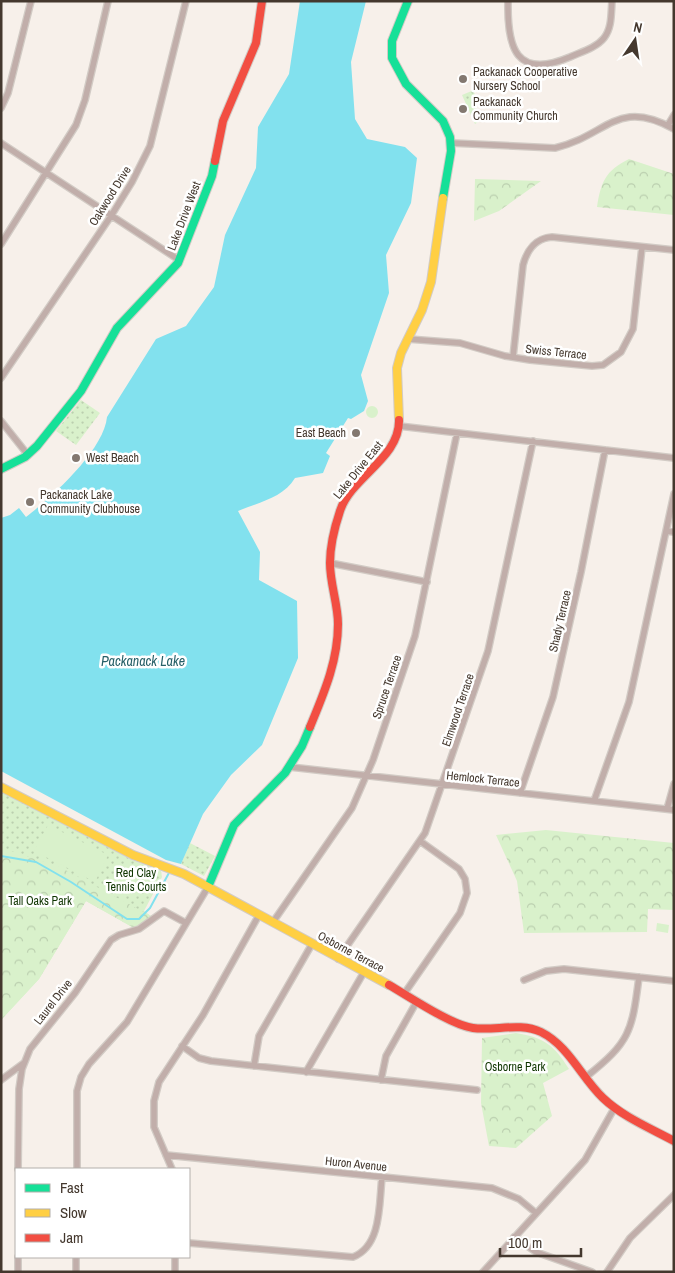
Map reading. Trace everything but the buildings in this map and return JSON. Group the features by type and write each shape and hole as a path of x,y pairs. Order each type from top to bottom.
{"street":[{"path":"1,108 8,93 31,1"},
{"path":"1,244 47,174 70,136 81,112 108,1"},
{"name":"Oakwood Drive","path":"1,378 111,216 132,182 150,146 186,1"},
{"name":"Lake Drive West","path":"1,468 28,455 81,390 117,328 169,274 179,260 214,168 223,121 256,43 262,1"},
{"name":"Lake Drive East","path":"208,887 234,825 290,767 302,746 334,664 338,623 330,563 343,504 393,444 399,426 397,368 422,310 431,282 435,246 451,158 451,143 442,121 406,84 392,58 392,41 408,1"},
{"path":"508,1 508,30 512,45 527,62 542,66 556,63 599,44 609,27 612,1"},
{"path":"451,143 555,148 572,143 629,116 645,116 671,127 674,115"},
{"path":"1,143 179,260"},
{"path":"513,357 523,265 528,252 536,242 552,237 674,250"},
{"name":"Swiss Terrace","path":"408,339 460,343 513,357 592,366 603,365 616,358 626,345 634,326 642,247"},
{"path":"1,421 28,455"},
{"path":"399,426 674,458"},
{"name":"Spruce Terrace","path":"273,922 352,808 367,775 415,636 457,433"},
{"name":"Elmwood Terrace","path":"338,958 420,841 442,784 488,652 533,441"},
{"name":"Shady Terrace","path":"520,793 552,697 581,572 605,450"},
{"path":"594,801 629,702 674,494"},
{"path":"666,531 674,532"},
{"path":"330,563 427,582"},
{"name":"Hemlock Terrace","path":"290,767 670,809"},
{"path":"670,809 674,784"},
{"name":"Osborne Terrace","path":"1,787 133,855 184,874 417,1001 473,1029 522,1027 541,1032 563,1049 602,1097 615,1107 674,1141"},
{"path":"404,994 460,913 466,893 465,879 458,868 420,841"},
{"path":"77,1168 77,1092 81,1077 89,1064 127,1022 208,887"},
{"name":"Laurel Drive","path":"18,1168 19,1088 24,1062 38,1037 75,993 110,940 139,929 160,911 166,911 186,923"},
{"path":"172,1168 154,1127 154,1102 163,1074 206,1010 259,915"},
{"path":"254,1066 259,1036 312,944"},
{"path":"524,980 546,971 564,969 674,981"},
{"path":"306,1072 364,972"},
{"path":"586,1077 612,1056 628,1035 634,1017 639,977"},
{"path":"381,1080 386,1056 417,1001"},
{"path":"182,1046 192,1054 206,1060 476,1090"},
{"path":"1,1080 24,1062"},
{"path":"483,1272 585,1160 615,1107"},
{"name":"Huron Avenue","path":"166,1155 492,1188 519,1199 536,1213"},
{"path":"190,1243 353,1258 367,1249 374,1237 382,1177"},
{"path":"607,1272 630,1238 674,1195"},
{"path":"514,1237 536,1252 592,1272"},
{"path":"18,1258 18,1272"},
{"path":"76,1258 76,1272"},
{"path":"175,1258 175,1272"}],"green space":[{"path":"474,90 478,122 475,124 462,95"},
{"path":"629,159 674,174 674,215 597,207 600,191 609,173"},
{"path":"475,179 541,181 499,211 474,221"},
{"path":"81,400 100,413 76,445 56,431"},
{"path":"370,406 374,406 378,412 374,418 370,418 366,414 366,410"},
{"name":"Red Clay Tennis Courts","path":"1,792 132,860 161,871 162,877 144,911 151,916 134,928 86,901 39,979 1,1020"},
{"path":"48,825 108,855 95,882 34,851"},
{"path":"546,830 674,843 674,910 648,909 647,932 524,933 517,881 496,835"},
{"path":"190,843 215,856 204,876 181,864"},
{"name":"Tall Oaks Park","path":"1,848 58,866 151,916 134,928 86,901 39,979 1,1020"},
{"path":"127,863 135,867 126,884 118,880"},
{"name":"Red Clay Tennis Courts","path":"138,868 145,872 137,889 129,885"},
{"path":"148,874 156,878 147,895 140,891"},
{"path":"657,923 669,925 668,933 656,931"},
{"name":"Osborne Park","path":"516,1033 534,1037 548,1044 569,1069 543,1083 552,1116 516,1148 489,1146 481,1103 482,1038"}],"water":[{"name":"Packanack Lake","path":"300,1 366,1 351,62 355,119 367,139 405,147 417,158 411,203 386,255 389,293 361,375 368,401 364,411 351,419 348,418 326,453 330,456 323,473 295,478 290,485 277,495 238,511 260,552 259,580 297,601 298,658 262,745 231,775 203,814 181,864 166,860 1,771 1,518 10,515 19,508 26,517 49,498 75,472 97,444 104,430 107,417 156,339 186,326 214,287 225,235 256,168 258,127 289,74"}],"waterway":[{"path":"1,856 36,862 71,882 127,919 139,919 150,908 170,871"}],"traffic: fast":[{"path":"408,1 392,41 392,58 406,84 443,121 450,137 451,151 443,198"},
{"path":"1,469 25,457 37,446 81,391 117,328 178,263 212,176 215,161"},
{"path":"208,887 234,825 285,773 302,746 310,727"}],"traffic: slow":[{"path":"399,420 397,368 401,353 422,310 431,282 443,198"},
{"path":"1,787 133,855 184,874 389,985"}],"traffic: jam":[{"path":"215,161 223,121 256,43 262,1"},
{"path":"310,727 329,677 336,651 338,616 330,563 338,517 346,499 354,488 384,457 392,445 397,433 399,420"},
{"path":"389,985 442,1016 464,1026 481,1029 516,1027 541,1032 551,1038 567,1053 595,1090 611,1105 637,1122 674,1141"}],"place":[{"name":"Packanack Cooperative Nursery School","path":"463,79"},
{"name":"Packanack Community Church","path":"463,109"},
{"name":"East Beach","path":"356,433"},
{"name":"West Beach","path":"76,458"},
{"name":"Packanack Lake Community Clubhouse","path":"30,502"}]}
